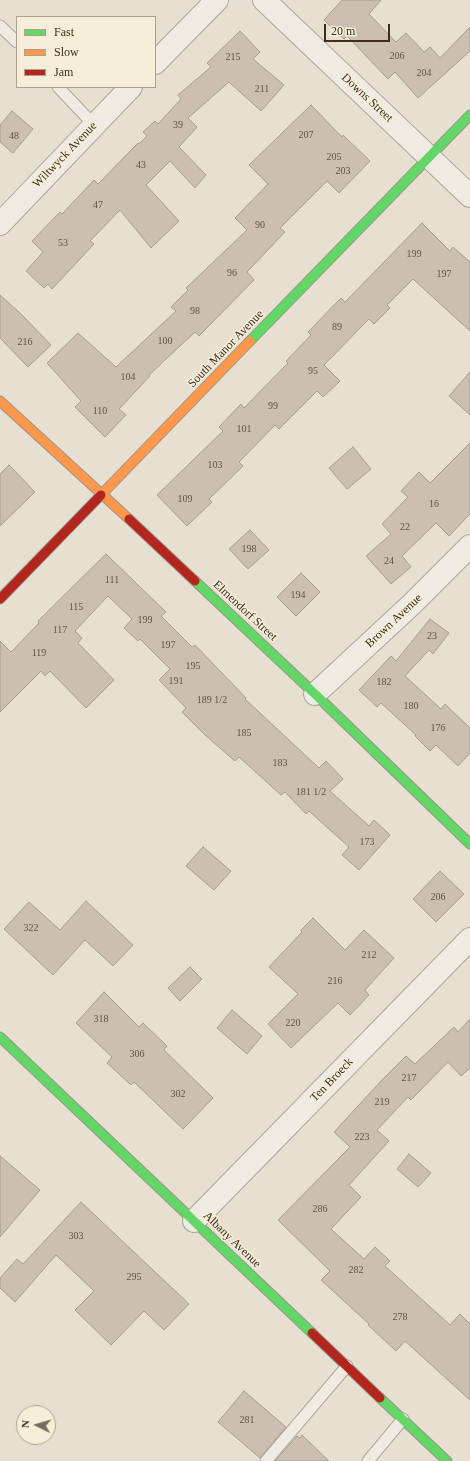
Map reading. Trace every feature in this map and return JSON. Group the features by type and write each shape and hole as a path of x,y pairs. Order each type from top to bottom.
{"street":[{"path":"156,62 217,0"},
{"name":"Downs Street","path":"264,0 470,196"},
{"name":"Wiltwyck Avenue","path":"0,224 130,88"},
{"name":"South Manor Avenue","path":"0,599 470,115"},
{"name":"Elmendorf Street","path":"0,401 102,494 315,694 470,844"},
{"name":"Brown Avenue","path":"315,694 412,604 470,546"},
{"name":"Ten Broeck","path":"194,1221 470,939"},
{"name":"Albany Avenue","path":"0,1037 447,1461"}],"lane":[{"path":"0,26 16,41"},
{"path":"59,88 94,125"},
{"path":"266,1461 346,1366"},
{"path":"368,1461 403,1419"}],"building":[{"path":"342,0 381,0 369,14 396,42 406,33 424,52 430,47 440,58 470,27 470,51 418,98 395,72 388,79 347,36 344,39 324,20"},
{"path":"240,31 260,52 253,59 284,85 261,111 229,82 188,118 197,127 179,147 206,175 195,188 170,161 146,185 179,221 151,248 120,210 90,241 94,244 52,289 48,284 44,288 26,271 43,252 32,241 60,212 62,214 94,180 98,184 138,143 139,144 147,136 143,132 155,121 158,124 181,99 178,95 211,67 207,63"},
{"path":"311,105 342,137 343,135 370,161 339,193 327,181 280,228 285,232 247,272 254,280 199,336 195,332 149,375 150,376 119,409 126,415 105,437 75,407 81,401 47,363 78,333 116,367 176,311 171,307 188,290 186,288 247,230 235,218 268,184 249,165"},
{"path":"12,111 33,129 13,153 0,142 0,125"},
{"path":"422,223 450,251 453,247 470,262 470,331 413,279 387,305 390,308 374,324 369,319 324,365 340,381 323,397 317,391 279,429 275,425 239,462 243,466 209,499 212,502 187,526 157,495 223,431 219,427 241,404 244,408 288,363 286,361 311,335 308,332 341,298 345,302"},
{"path":"0,295 51,345 28,367 0,338"},
{"path":"470,372 470,415 449,396"},
{"path":"470,443 470,514 449,536 436,523 402,556 411,567 391,584 366,556 391,534 382,524 408,497 401,491 419,472 430,483"},
{"path":"353,447 371,469 347,489 329,468"},
{"path":"9,465 35,492 0,526 0,474"},
{"path":"250,530 269,550 248,569 229,549"},
{"path":"106,554 166,612 161,616 192,647 195,645 246,698 245,699 319,768 326,761 343,779 330,791 369,826 374,820 390,835 359,870 342,855 349,847 309,811 306,814 285,792 281,795 239,757 235,761 205,735 182,712 186,708 159,680 170,669 140,639 138,641 124,628 132,619 108,596 75,631 82,638 78,643 114,680 86,708 50,671 45,676 41,671 0,712 0,641 11,652 39,623 38,621"},
{"path":"301,573 320,592 296,616 277,597"},
{"path":"430,619 449,633 433,654 429,650 405,676 441,709 445,704 470,728 470,753 458,766 436,745 430,751 415,736 416,735 381,703 377,707 359,690 391,656 396,661"},
{"path":"203,847 231,871 214,890 186,866"},
{"path":"440,871 464,894 436,922 413,899"},
{"path":"86,901 133,945 113,966 85,940 53,975 4,929 29,902 60,930"},
{"path":"313,918 345,950 364,930 394,958 365,990 369,995 350,1015 338,1003 291,1048 268,1024 298,994 269,967"},
{"path":"190,967 202,979 180,1001 168,988"},
{"path":"104,992 139,1027 143,1023 167,1046 164,1050 213,1098 183,1129 134,1082 131,1085 107,1063 112,1057 76,1023"},
{"path":"232,1010 262,1036 247,1054 217,1028"},
{"path":"470,1019 470,1068 461,1076 448,1062 411,1100 408,1097 377,1130 389,1141 349,1185 361,1197 331,1229 364,1259 375,1247 390,1261 385,1266 450,1325 460,1314 470,1324 470,1400 405,1341 396,1351 368,1325 369,1324 321,1280 330,1271 278,1220 350,1147 334,1132 381,1081 406,1056 415,1064 454,1027 458,1032"},
{"path":"409,1154 431,1173 418,1187 397,1169"},
{"path":"0,1156 40,1190 0,1237"},
{"path":"81,1202 189,1304 164,1330 144,1311 111,1345 75,1310 94,1291 56,1255 15,1302 0,1288 0,1278 17,1259 23,1264"},
{"path":"244,1391 286,1427 260,1458 218,1422"},
{"path":"302,1435 329,1461 275,1461 297,1436 300,1438"}],"traffic: fast":[{"path":"250,341 470,115"},
{"path":"195,581 315,694 470,844"},
{"path":"0,1037 312,1333"},
{"path":"380,1398 447,1461"}],"traffic: slow":[{"path":"101,495 250,341"},
{"path":"0,401 129,519"}],"traffic: jam":[{"path":"0,599 101,495"},
{"path":"129,519 195,581"},
{"path":"312,1333 380,1398"}]}
